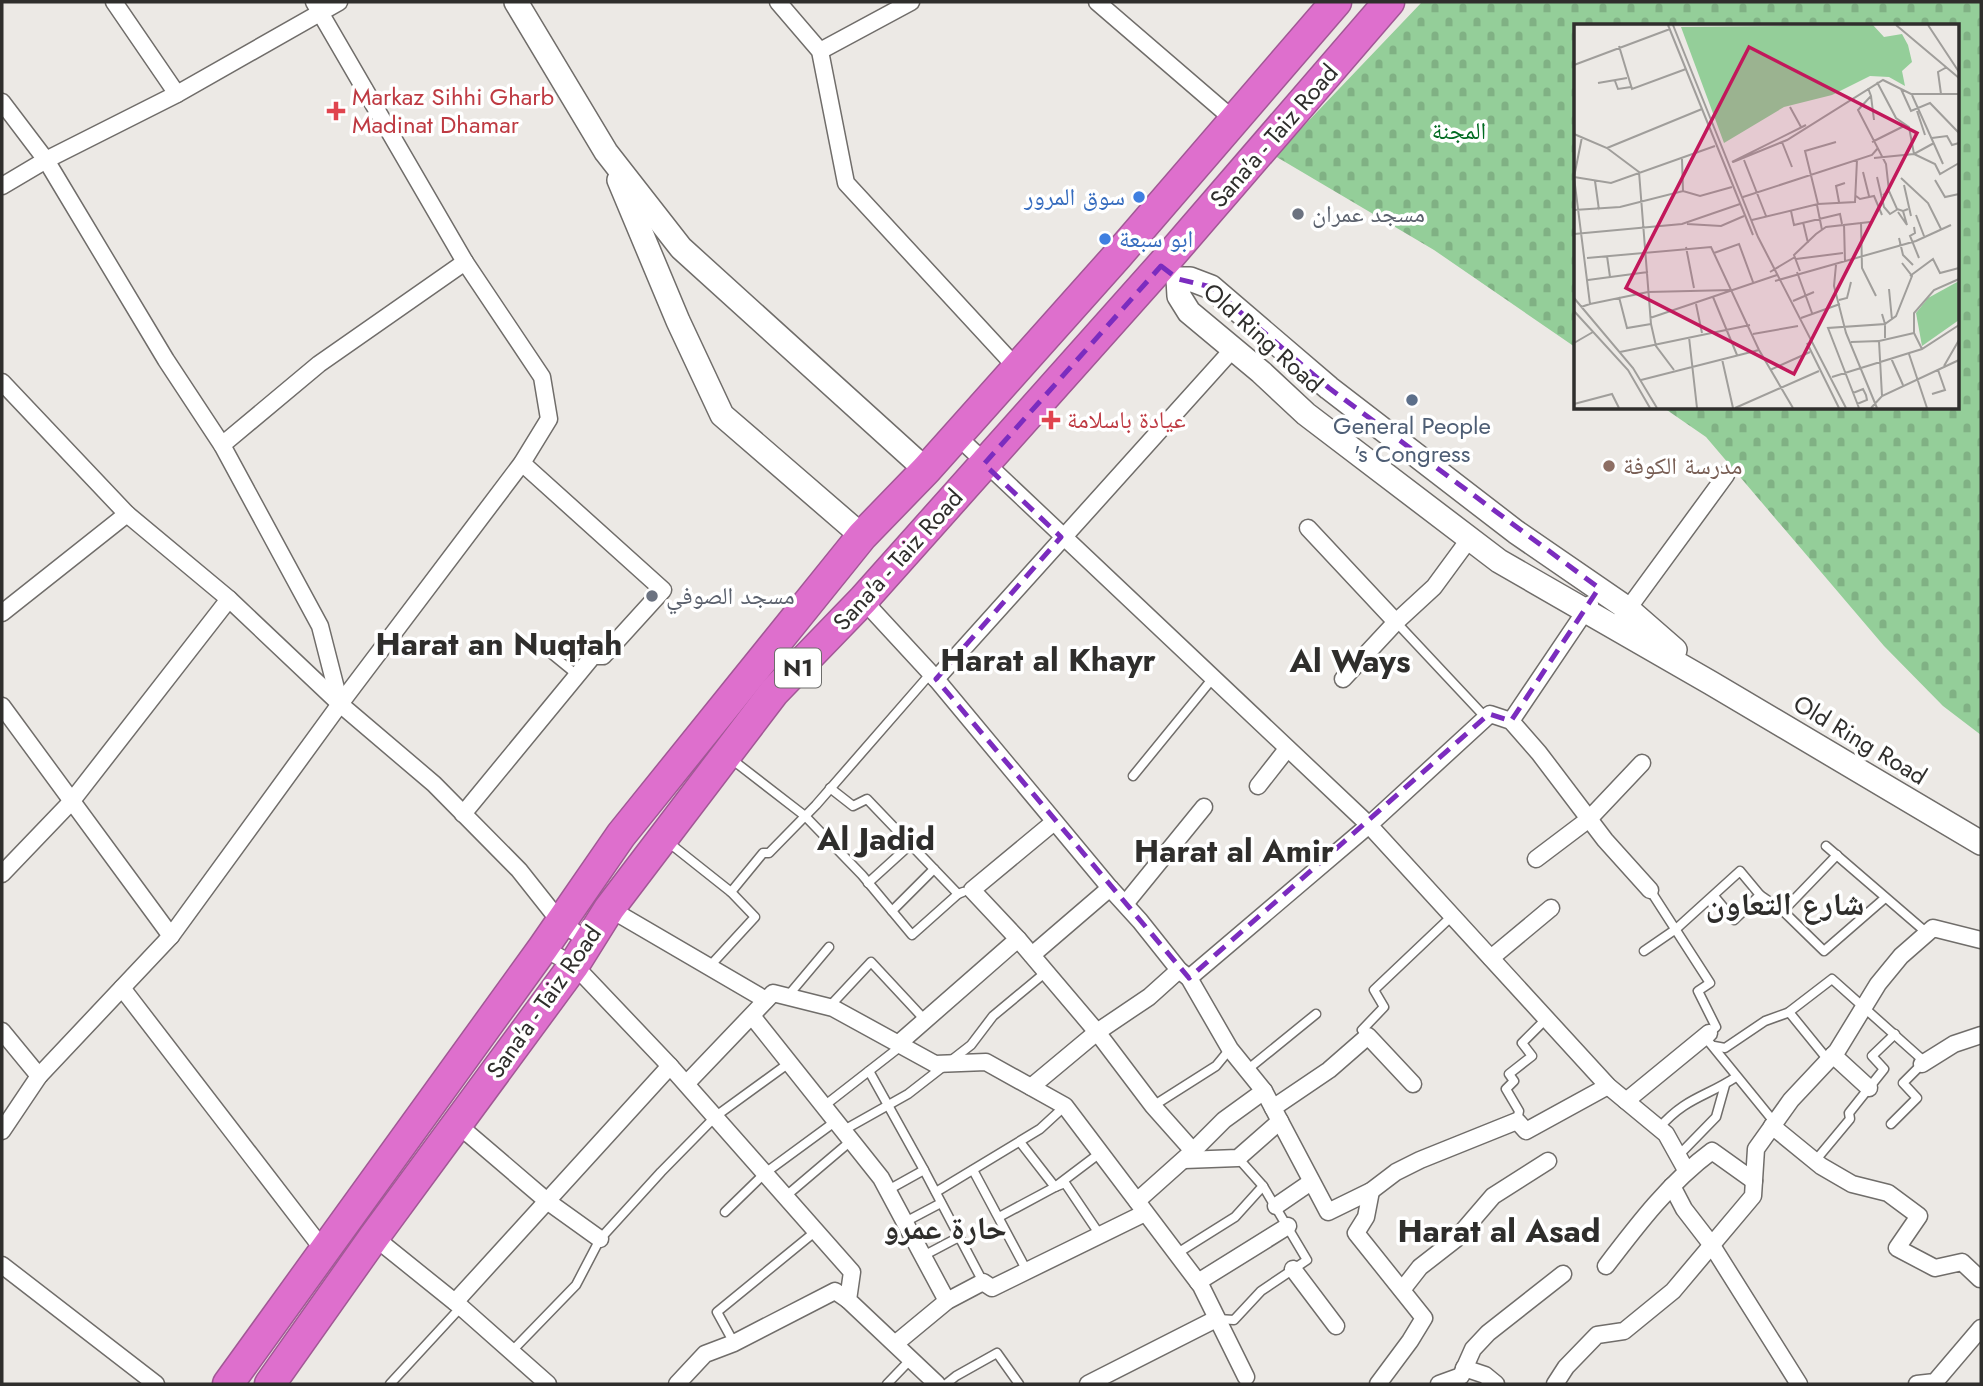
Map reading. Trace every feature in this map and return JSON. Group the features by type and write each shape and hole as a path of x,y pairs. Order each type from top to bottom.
{"highway":[{"name":"Sana'a - Taiz Road","path":"228,1384 561,923 621,835 862,536 926,470 1118,255 1336,2"},
{"name":"Sana'a - Taiz Road","path":"271,1384 374,1237 582,953 609,909 774,692 863,600 985,464 1170,273 1389,2"}],"street":[{"path":"114,2 177,94"},
{"path":"2,186 46,160 177,94 318,7 340,2"},
{"path":"516,2 607,152 681,247 926,470"},
{"path":"778,2 820,51 846,183 1016,367"},
{"path":"820,51 911,2"},
{"path":"1097,2 1234,120"},
{"path":"2,1131 38,1076 171,936 340,704 522,464 549,419 542,377 466,262 318,7"},
{"path":"2,102 46,160 166,360 222,445 320,626 340,704"},
{"path":"607,152 678,321 722,415 862,536"},
{"path":"222,445 319,364 466,262"},
{"name":"Old Ring Road","path":"1170,273 1189,312 1307,414 1499,561 1586,611 1621,618"},
{"name":"Old Ring Road","path":"1170,273 1211,287 1329,388 1516,532 1599,589 1621,618 1711,683 1981,843"},
{"path":"933,676 1233,349"},
{"path":"2,382 127,514 229,600 340,704 434,784 519,870 670,1066 852,1272 848,1300"},
{"path":"956,435 1369,825 1608,1086 1666,1134 1682,1163"},
{"path":"463,814 593,656 603,656 663,590 522,464"},
{"path":"1621,618 1726,475"},
{"path":"2,613 127,514"},
{"path":"1308,528 1396,622"},
{"path":"1343,679 1396,622 1434,587 1470,538"},
{"path":"1511,721 1599,589"},
{"path":"2,874 71,802 229,600"},
{"path":"863,600 933,676 1184,974 1230,1049 1264,1091 1328,1212 1371,1191 1396,1172 1420,1160 1517,1121 1526,1131 1608,1086"},
{"path":"2,706 171,936"},
{"path":"1031,1087 1097,1032 1184,974 1369,825 1490,714 1511,721 1539,753 1605,840 1650,890"},
{"path":"1258,786 1287,748"},
{"path":"1536,859 1589,819 1642,763"},
{"path":"1125,904 1205,807"},
{"path":"1055,822 965,892 1032,955 1097,1032 1189,1156"},
{"path":"1032,955 1110,888"},
{"path":"583,890 609,909 766,1000"},
{"path":"1491,958 1552,908"},
{"path":"1555,1384 1566,1367 1597,1335 1623,1331 1673,1291 1753,1196 1756,1149 1791,1100 1830,1058 1878,984 1901,956 1933,928 1981,940"},
{"path":"900,1045 1018,939"},
{"path":"543,948 582,953"},
{"path":"122,988 325,1252"},
{"path":"687,1083 773,993 829,1007 935,1064 986,1062 1065,1106 1198,1282 1246,1377"},
{"path":"752,1016 881,1178 947,1301"},
{"path":"2,1031 38,1076"},
{"path":"1923,1063 1954,1045 1981,1035"},
{"path":"1189,1156 1238,1158 1276,1114 1368,1037 1413,1084"},
{"path":"1626,1101 1709,1039"},
{"path":"1830,1058 1869,1088"},
{"path":"458,1304 670,1066"},
{"path":"895,1344 947,1301 983,1282 992,1288 1100,1235 1141,1207 1224,1120 1264,1091"},
{"path":"457,1124 547,1201 600,1239"},
{"path":"1773,1125 1815,1161 1852,1184 1888,1192 1919,1216 1897,1248 1936,1268 1962,1262 1981,1279"},
{"path":"1606,1266 1672,1186 1682,1163 1712,1151 1754,1181"},
{"path":"1402,1290 1420,1267 1456,1239 1493,1196 1548,1161"},
{"path":"1276,1206 1311,1182"},
{"path":"1672,1186 1684,1209 1711,1244 1798,1384"},
{"path":"1371,1191 1366,1217 1356,1233 1424,1318 1378,1384"},
{"path":"1198,1282 1288,1226"},
{"path":"374,1237 458,1304 548,1384"},
{"path":"2,1265 156,1384"},
{"path":"1293,1269 1338,1325"},
{"path":"1439,1384 1461,1376 1472,1349 1488,1333 1563,1274"},
{"path":"677,1384 705,1354 734,1343 835,1291 848,1300 937,1384"},
{"path":"1088,1384 1216,1319"},
{"path":"1917,1384 1934,1382 1981,1328"},
{"path":"1464,1368 1486,1376 1496,1384"}],"lane":[{"path":"1396,622 1486,718"},
{"path":"533,639 577,675"},
{"path":"731,892 762,853 769,853 805,816 933,676"},
{"path":"1133,776 1213,678"},
{"path":"726,755 805,816 912,934 965,892 934,869 867,799 853,806 830,789"},
{"path":"663,838 731,892 755,917 709,967"},
{"path":"868,883 911,844"},
{"path":"1826,846 1928,933"},
{"path":"1783,911 1837,855"},
{"path":"892,911 934,869"},
{"path":"1644,951 1676,929 1740,870 1760,895 1783,911 1824,951 1885,898"},
{"path":"1650,890 1710,983 1698,991 1716,1027 1709,1039"},
{"path":"1714,896 1734,920 1760,895"},
{"path":"1368,1037 1362,1030 1384,1007 1374,990 1452,916"},
{"path":"787,996 830,947"},
{"path":"829,1007 871,962 925,1020"},
{"path":"725,1212 765,1173 908,1094 971,1045 993,1016 1046,972"},
{"path":"1709,1039 1725,1048 1765,1021 1790,1012 1832,979 1895,1034 1923,1063 1903,1083 1917,1098 1891,1124"},
{"path":"1790,1012 1830,1058"},
{"path":"1247,1070 1316,1014"},
{"path":"1517,1121 1519,1111 1506,1089 1514,1081 1509,1074 1532,1056 1522,1043 1546,1019"},
{"path":"1815,1161 1850,1119 1849,1113 1884,1069 1872,1056 1895,1034"},
{"path":"1709,1039 1773,1125"},
{"path":"824,1106 900,1045"},
{"path":"1153,1106 1216,1066 1230,1049"},
{"path":"512,1351 576,1285 600,1239 716,1116 790,1063"},
{"path":"869,1072 983,1282"},
{"path":"1659,1128 1671,1113 1695,1097 1737,1077"},
{"path":"1682,1163 1716,1117 1725,1085"},
{"path":"936,1192 1040,1129 1065,1106"},
{"path":"786,1196 844,1130"},
{"path":"1020,1142 1055,1187"},
{"path":"1055,1187 1100,1153"},
{"path":"1216,1319 1234,1320 1261,1291 1307,1260 1263,1186 1238,1158"},
{"path":"888,1190 924,1170"},
{"path":"973,1170 1027,1271"},
{"path":"999,1217 1065,1183 1100,1235"},
{"path":"1176,1254 1235,1217 1263,1186"},
{"path":"905,1222 941,1203"},
{"path":"734,1343 717,1312 816,1231"},
{"path":"923,1256 959,1237"},
{"path":"390,1384 458,1304"},
{"path":"946,1384 996,1353 1019,1384"},
{"path":"887,1384 911,1359"}],"highlighted area":[{"path":"1161,266 1178,279 1211,287 1329,388 1599,588 1511,721 1489,714 1189,978 936,679 1061,537 984,464"}],"green space":[{"name":"المجنة","path":"1422,2 1981,2 1981,735 1943,706 1884,646 1706,437 1667,410 1958,410 1958,24 1574,24 1574,346 1434,250 1275,156"}],"place":[{"name":"Markaz Sihhi Gharb Madinat Dhamar","path":"336,111"},
{"name":"سوق المرور","path":"1139,197"},
{"name":"مسجد عمران","path":"1298,214"},
{"name":"ابو سبعة","path":"1105,239"},
{"name":"General People 's Congress","path":"1412,400"},
{"name":"عيادة باسلامة","path":"1051,420"},
{"name":"مدرسة الكوفة","path":"1609,466"},
{"name":"مسجد الصوفي","path":"652,596"}],"district":[{"name":"Harat an Nuqtah","path":"499,644"},
{"name":"Harat al Khayr","path":"1048,660"},
{"name":"Al Ways","path":"1350,661"},
{"name":"Al Jadid","path":"876,839"},
{"name":"Harat al Amir","path":"1234,851"},
{"name":"شارع التعاون","path":"1785,904"},
{"name":"حارة عمرو","path":"945,1228"},
{"name":"Harat al Asad","path":"1499,1231"}]}
